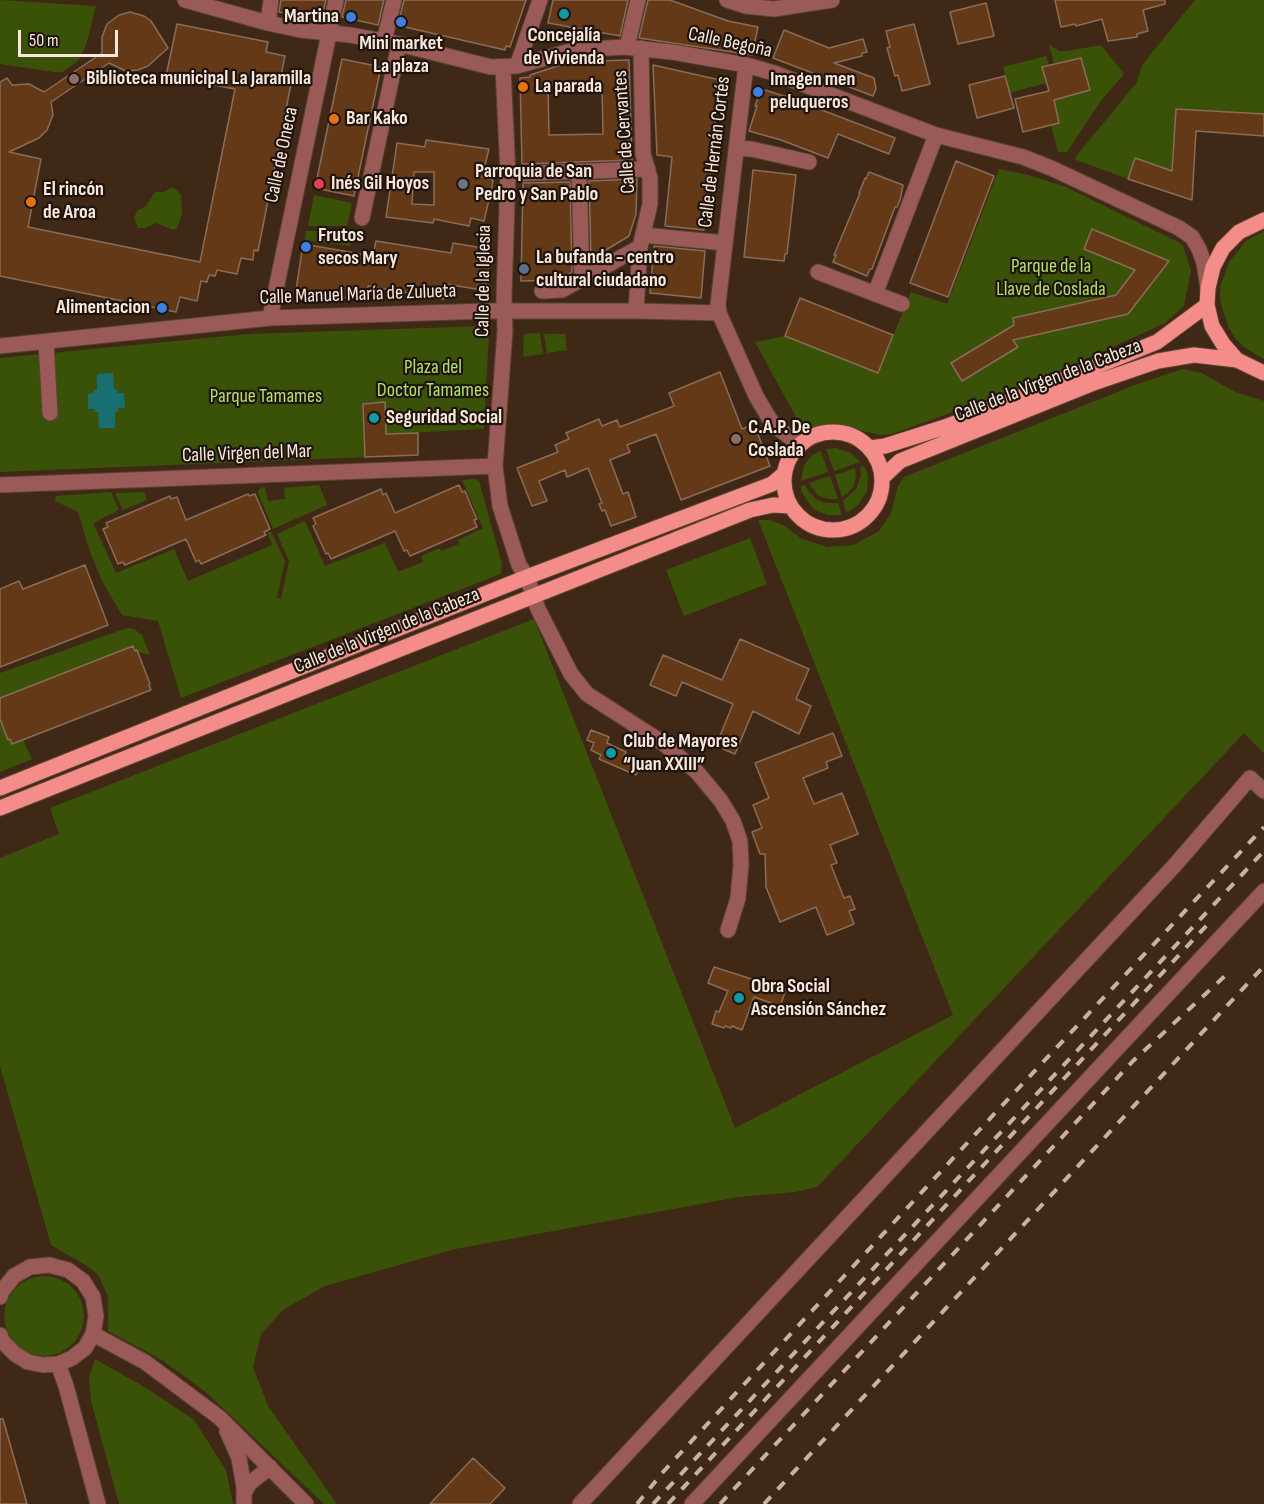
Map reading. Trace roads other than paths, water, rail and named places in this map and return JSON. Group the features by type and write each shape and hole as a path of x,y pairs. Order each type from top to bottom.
{"main road":[{"path":"1264,219 1239,232 1223,248 1213,267 1208,288 1212,326 1223,344 1237,360 1264,373"},
{"name":"Calle de la Virgen de la Cabeza","path":"870,448 885,446 948,426 1157,342 1208,305"},
{"name":"Calle de la Virgen de la Cabeza","path":"882,477 900,461 1090,384 1158,361 1194,355 1237,360"},
{"path":"833,432 853,437 870,448 876,457 882,477 882,489 873,511 854,526 843,530 819,528 798,516 786,496 785,473 792,453 800,445 817,435 833,432"},
{"name":"Calle de la Virgen de la Cabeza","path":"0,788 527,577 772,484 785,473"},
{"name":"Calle de la Virgen de la Cabeza","path":"0,808 750,510 773,505 791,506"}],"street":[{"name":"Calle Begoña","path":"185,0 268,23 392,42 491,68 510,67 574,50 600,47 634,48 746,66 774,73 936,135 1023,157 1179,228 1192,237 1199,249 1208,288"},
{"path":"268,23 272,0"},
{"name":"Calle de Oneca","path":"270,318 336,0"},
{"path":"362,218 392,42 394,0"},
{"name":"Calle de la Iglesia","path":"540,0 510,67 505,331 495,466 500,506 519,565 527,577 538,609 570,674 587,694 656,738 697,772 722,801 733,820 740,841 741,865 738,898 728,930"},
{"name":"Calle de Cervantes","path":"636,310 642,241 650,204 648,169 643,154 634,48 638,0"},
{"path":"727,0 745,6 774,9 832,0"},
{"name":"Calle de Hernán Cortés","path":"719,313 718,304 746,66"},
{"path":"875,294 936,135"},
{"path":"736,148 752,149 809,162"},
{"path":"508,174 648,169"},
{"path":"579,171 582,279"},
{"path":"542,291 562,291 642,241"},
{"name":"Calle de Hernán Cortés","path":"642,241 725,243"},
{"path":"818,272 902,304"},
{"name":"Calle Manuel María de Zulueta","path":"0,346 270,318 636,310 719,313"},
{"path":"719,313 756,396 769,418 774,425 800,445"},
{"path":"46,342 50,413"},
{"name":"Calle Virgen del Mar","path":"0,485 495,466"},
{"path":"580,1504 1175,865 1250,778 1264,791"},
{"path":"692,1504 1264,891"},
{"path":"0,1297 14,1276 30,1267 49,1265 68,1270 83,1281 93,1297 96,1316 93,1334 84,1348 72,1358 58,1364 43,1365 28,1362 15,1354 1,1340"},
{"path":"93,1334 145,1362 220,1418 306,1504"},
{"path":"58,1364 98,1504"},
{"path":"220,1418 239,1458 244,1499"},
{"path":"244,1499 249,1484 270,1467"}],"water":[{"path":"113,373 114,389 117,389 117,393 124,393 125,408 118,408 115,412 115,428 99,428 98,412 95,412 95,409 88,409 88,394 97,390 97,374"}],"railway":[{"path":"637,1504 663,1472 982,1127 1264,827"},
{"path":"653,1504 1264,851"},
{"path":"668,1504 1207,925"},
{"path":"764,1504 1264,966"},
{"path":"720,1504 1133,1061 1226,975"}],"place":[{"name":"Concejalía de Vivienda","path":"564,14"},
{"name":"Martina","path":"351,17"},
{"name":"Mini market La plaza","path":"401,22"},
{"name":"Biblioteca municipal La Jaramilla","path":"74,79"},
{"name":"La parada","path":"523,87"},
{"name":"Imagen men peluqueros","path":"758,92"},
{"name":"Bar Kako","path":"334,119"},
{"name":"Inés Gil Hoyos","path":"319,184"},
{"name":"Parroquia de San Pedro y San Pablo","path":"463,184"},
{"name":"El rincón de Aroa","path":"31,202"},
{"name":"Frutos secos Mary","path":"306,247"},
{"name":"La bufanda - centro cultural ciudadano","path":"524,269"},
{"name":"Alimentacion","path":"162,308"},
{"name":"Seguridad Social","path":"374,418"},
{"name":"C.A.P. De Coslada","path":"736,439"},
{"name":"Club de Mayores “Juan XXIII”","path":"611,753"},
{"name":"Obra Social Ascensión Sánchez","path":"739,998"}],"park label":[{"name":"Parque de la Llave de Coslada","path":"1051,278"},
{"name":"Plaza del Doctor Tamames","path":"433,380"},
{"name":"Parque Tamames","path":"266,397"}]}
